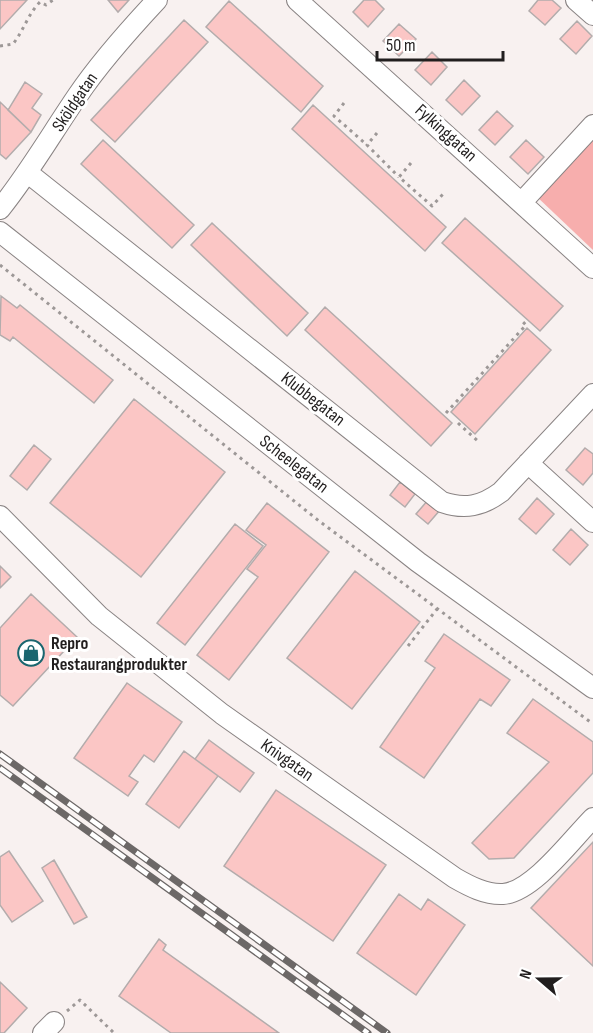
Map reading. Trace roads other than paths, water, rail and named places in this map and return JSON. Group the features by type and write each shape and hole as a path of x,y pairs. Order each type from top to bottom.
{"street":[{"name":"Sköldgatan","path":"0,209 28,173 78,94 119,40 157,0"},
{"name":"Fylkinggatan","path":"297,0 522,201 593,268"},
{"path":"576,0 593,15"},
{"path":"522,201 593,125"},
{"name":"Klubbegatan","path":"28,173 442,502 467,507 491,500 593,394"},
{"name":"Scheelegatan","path":"0,232 418,562 593,688"},
{"path":"528,464 593,522"},
{"name":"Knivgatan","path":"0,516 99,616 213,707 455,878 475,889 502,895 520,890 593,818"}],"railway":[{"path":"0,754 387,1033"},
{"path":"0,768 368,1033"}],"place":[{"name":"Repro Restaurangprodukter","path":"31,653"}]}
